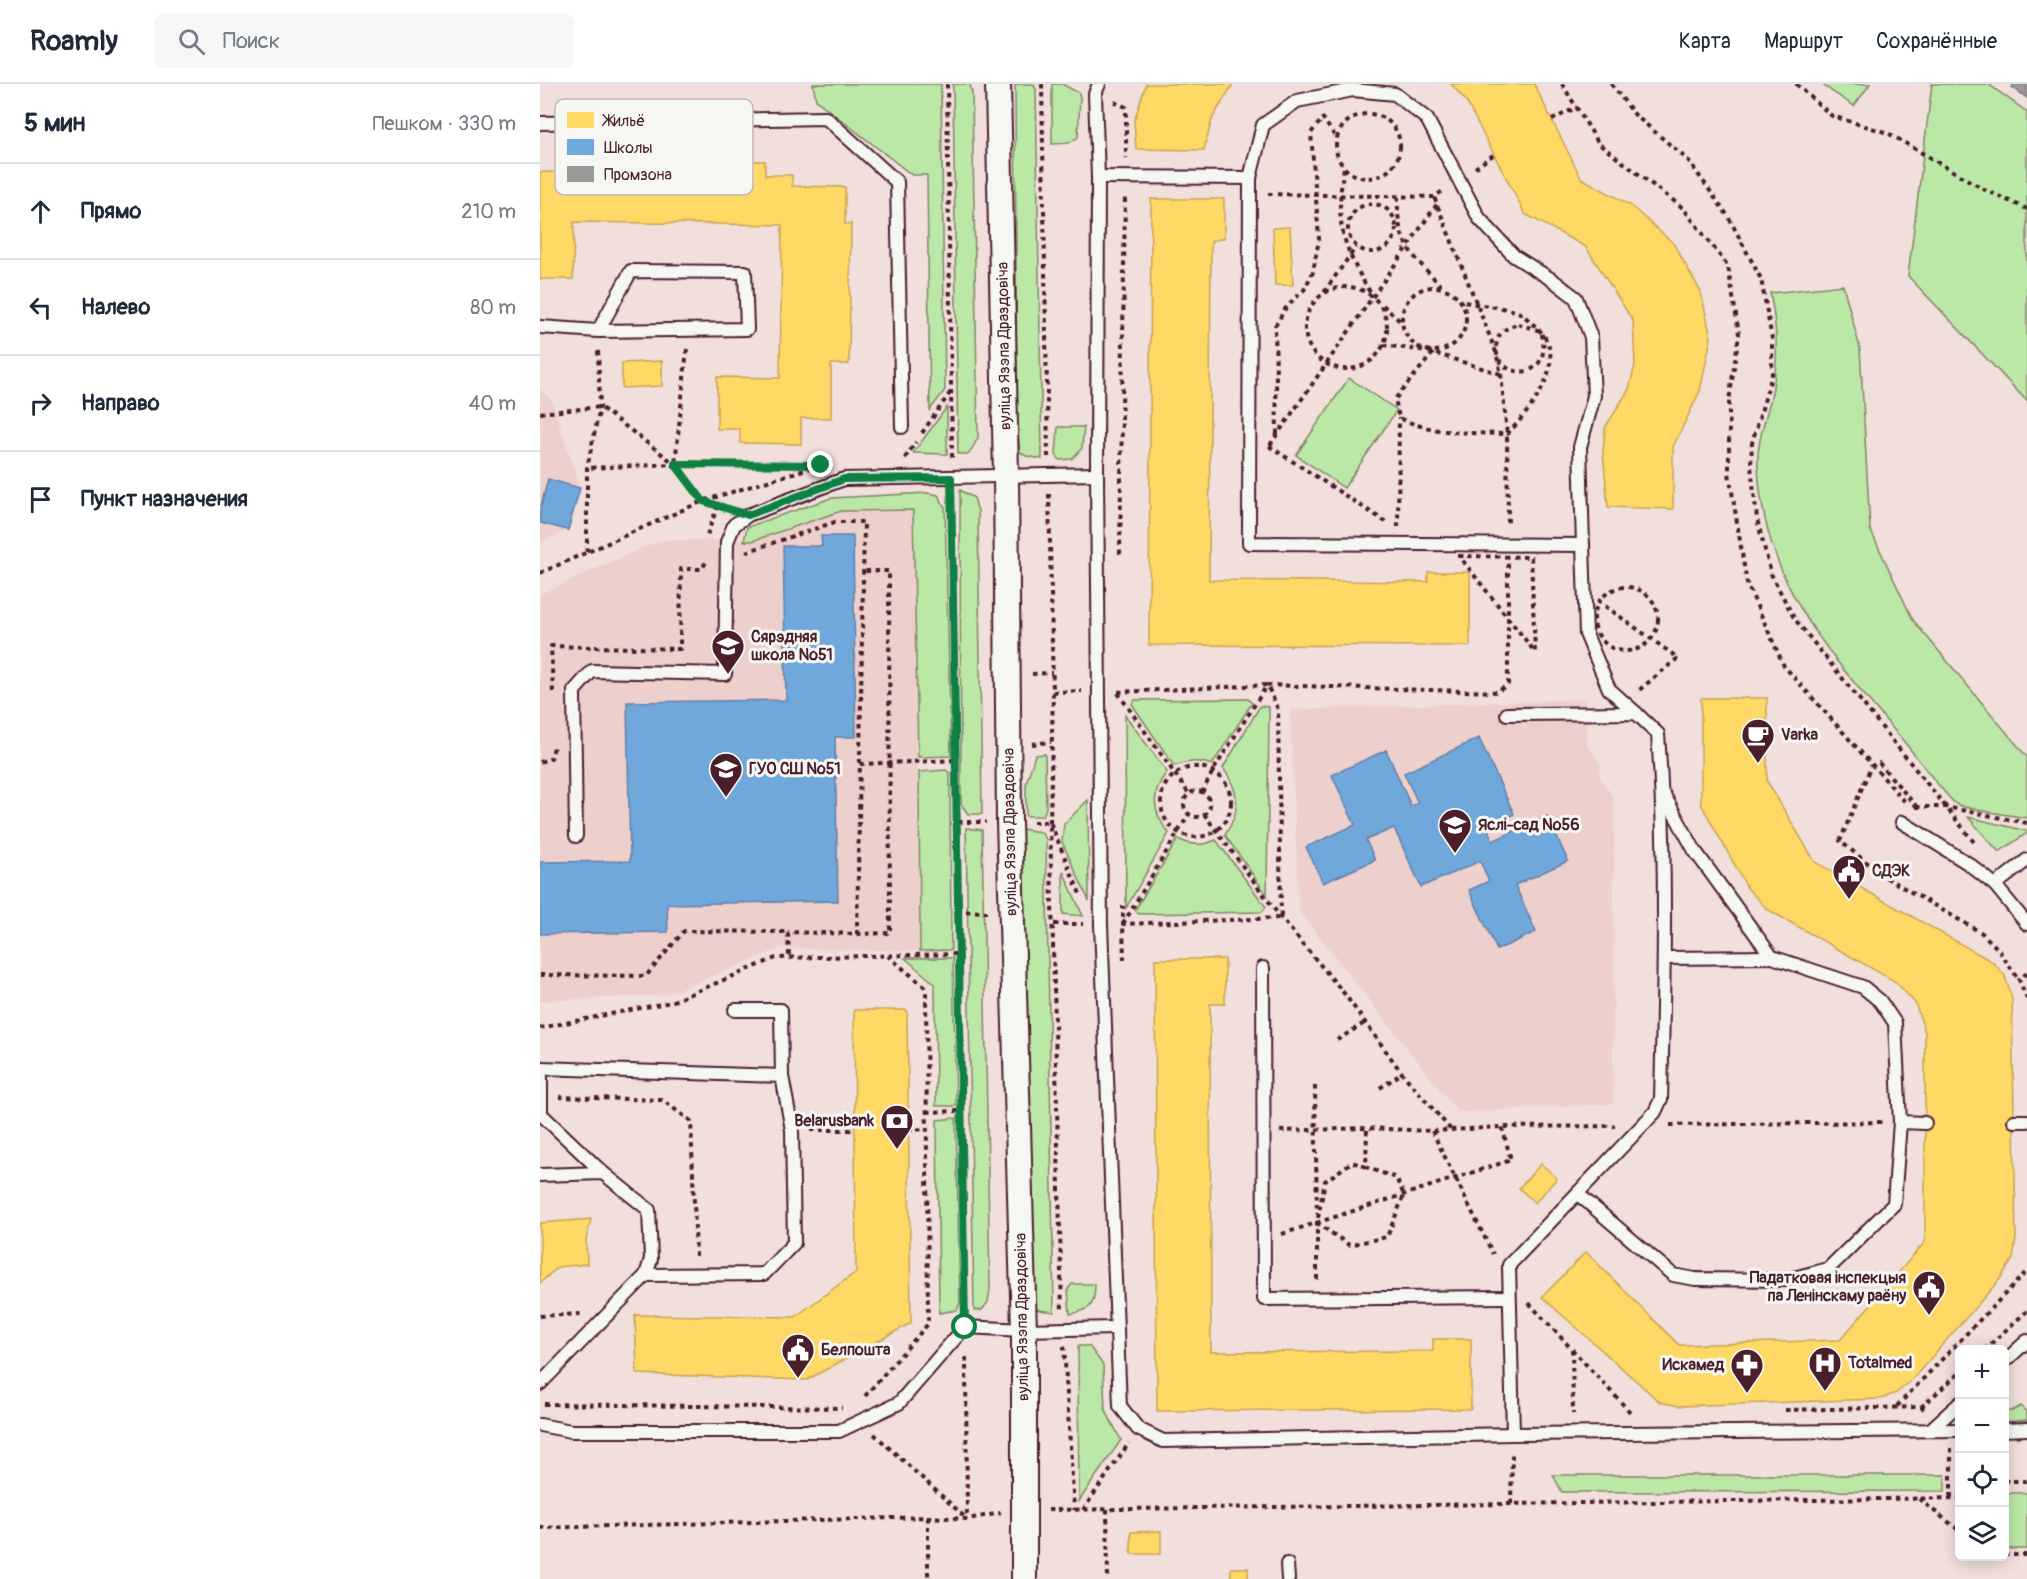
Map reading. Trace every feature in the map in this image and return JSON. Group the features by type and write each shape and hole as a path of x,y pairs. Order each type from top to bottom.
{"street":[{"name":"вуліца Язэпа Драздовіча","path":"998,84 1006,475 1009,822 1023,1330 1024,1579"}],"lane":[{"path":"1097,89 1097,690 1101,924 1120,1406 1138,1429 1163,1441 1513,1434 1955,1430"},
{"path":"1513,1434 1509,1266 1644,1125 1661,1100 1665,958 1662,792 1658,734 1609,689 1597,666 1586,634 1580,447 1594,396 1591,337 1576,298 1554,280 1514,256 1479,218 1427,119 1395,94 1353,90 1298,101 1263,125 1250,178 1249,543 1508,550 1583,545"},
{"path":"753,119 826,118 897,182 902,427"},
{"path":"540,123 555,123"},
{"path":"1098,177 1250,178"},
{"path":"540,327 598,331 747,329 745,272 631,271 598,331"},
{"path":"576,836 574,691 592,670 725,674 727,542 734,525 748,515 844,479 1097,474"},
{"path":"1507,714 1636,712"},
{"path":"1662,792 1695,851 1772,957"},
{"path":"1902,822 1969,864 1995,885 2027,924"},
{"path":"1995,885 2027,861"},
{"path":"1578,1194 1673,1275 1695,1279 1786,1280 1828,1269 1894,1204 1900,1122 1895,1023 1880,1001 1863,987 1772,957 1665,958"},
{"path":"1263,968 1264,1299 1509,1297"},
{"path":"646,1275 764,1274 794,1243 792,1130 782,1076 781,1010 735,1010"},
{"path":"540,1384 603,1316 646,1275 651,1259 649,1210 603,1173 541,1114 541,1068 782,1076"},
{"path":"1900,1122 1925,1123"},
{"path":"540,1175 603,1173"},
{"path":"540,1425 572,1431 839,1431 900,1403 965,1327 1023,1330 1116,1328"},
{"path":"2009,1357 2027,1341"},
{"path":"1930,1430 1955,1407"},
{"path":"2009,1430 2027,1430"},
{"path":"1287,1564 1288,1579"}],"path":[{"path":"947,84 967,1519"},
{"path":"1042,84 1053,692 1050,822 1063,1328 1074,1510"},
{"path":"1562,84 1599,144 1683,208 1728,266 1739,334 1729,401 1730,473 1747,584 1784,666 1910,807 1946,807 2027,823"},
{"path":"1611,84 1635,115 1688,160 1728,216 1761,279 1772,339 1772,374 1752,443 1751,466 1757,519 1771,574 1794,618 1978,848"},
{"path":"1796,84 1832,116 1888,133 1985,190 2027,209"},
{"path":"1097,89 1126,107 1119,563"},
{"path":"1309,99 1337,139"},
{"path":"1552,120 1577,107"},
{"path":"1367,113 1388,119 1400,138 1398,159 1392,168 1383,175 1362,178 1344,167 1335,148 1340,128 1347,120 1367,113"},
{"path":"1277,435 1275,327 1287,306 1304,290 1313,273 1319,239 1311,133 1323,118"},
{"path":"1344,167 1339,196 1344,238 1350,255 1373,297 1382,307 1387,332 1383,345 1372,360 1354,368 1340,368 1326,363 1315,355 1308,343 1305,330 1307,315 1313,303 1324,293 1350,255 1356,247"},
{"path":"1250,178 1268,194 1434,198 1499,360 1511,370 1519,372 1534,368 1544,356 1541,331"},
{"path":"1398,197 1397,221 1396,236 1386,248 1371,253 1356,247 1348,233 1350,217 1362,206 1370,204 1385,207 1397,221 1406,248 1444,288 1461,301 1520,314 1541,331 1551,347 1550,375 1518,422 1507,434 1452,433 1422,428 1399,417"},
{"path":"1249,476 1437,204"},
{"path":"1401,322 1406,302 1413,294 1432,286 1444,288"},
{"path":"1324,293 1337,288 1351,287 1373,297 1401,322 1409,341 1430,352 1448,348 1464,333 1467,322 1461,301"},
{"path":"1053,692 1097,690 1118,692 1267,685 1497,692 1508,684 1507,434 1501,374 1496,352 1498,337 1510,326 1526,324 1541,331"},
{"path":"675,464 689,330"},
{"path":"587,552 587,468 600,407 598,331"},
{"path":"1383,345 1430,352 1501,374"},
{"path":"1269,446 1397,530 1399,417 1395,399 1430,352"},
{"path":"540,413 600,407 675,464 703,501 748,515"},
{"path":"587,468 675,464 821,465"},
{"path":"540,573 703,501"},
{"path":"553,700 551,646 680,649 681,569 702,569 706,555 707,530 718,506"},
{"path":"706,555 738,555 835,522 864,522 857,934"},
{"path":"1508,550 1531,557 1535,652 1508,620 1459,556 1508,550"},
{"path":"540,975 646,976 684,931 890,933 888,765 890,571 864,571"},
{"path":"1601,641 1609,647 1630,651 1641,648 1651,639 1658,622 1657,611 1646,593 1625,586 1614,588 1598,601 1593,621 1604,650"},
{"path":"1584,592 1678,658 1637,692 1629,685"},
{"path":"1118,680 1118,704"},
{"path":"1202,793 1213,771 1267,685"},
{"path":"1267,685 1278,709 1281,918"},
{"path":"1118,692 1189,794"},
{"path":"540,762 551,758 555,744"},
{"path":"860,764 888,765 957,760"},
{"path":"1918,808 1879,763 1871,766 1840,841 1885,877 1982,933 1998,949 2019,980 2027,999"},
{"path":"1194,767 1213,771 1229,788 1232,800 1225,823 1216,831 1197,837 1178,833 1163,815 1162,792 1176,774 1194,767"},
{"path":"1202,793 1208,797 1209,805 1204,814 1194,816 1189,814 1184,805 1189,794 1202,793"},
{"path":"1123,924 1189,814"},
{"path":"1204,814 1281,918 1366,1022 1402,1073 1452,1130"},
{"path":"1123,900 1123,924"},
{"path":"1123,924 1281,918"},
{"path":"1054,924 1092,924"},
{"path":"788,932 789,957"},
{"path":"540,1028 671,1002 776,958 958,954"},
{"path":"540,1404 855,1408 928,1324 928,1129 924,986 888,956"},
{"path":"2019,980 2027,973"},
{"path":"1337,1040 1366,1022"},
{"path":"1380,1088 1402,1073"},
{"path":"1315,1086 1317,1298"},
{"path":"540,1097 662,1100 691,1121 697,1273"},
{"path":"927,1112 961,1111"},
{"path":"1264,1132 1367,1128 1432,1131 1502,1127 1900,1122"},
{"path":"1264,1240 1511,1160 1502,1127"},
{"path":"1366,1167 1367,1128"},
{"path":"908,1130 928,1129"},
{"path":"792,1130 855,1130"},
{"path":"1432,1131 1497,1263 1509,1266 1526,1299 1631,1413"},
{"path":"1352,1162 1396,1178 1404,1195 1388,1237 1349,1245 1317,1223 1325,1181 1352,1162"},
{"path":"1896,1407 2027,1272"},
{"path":"1990,1345 2027,1311"},
{"path":"540,1316 603,1316"},
{"path":"1572,1349 1573,1414"},
{"path":"1921,1407 1955,1376"},
{"path":"855,1408 861,1422 967,1519"},
{"path":"1083,1510 1138,1429"},
{"path":"1511,1504 1513,1434"},
{"path":"2009,1481 2027,1480"},
{"path":"1919,1498 1955,1528"},
{"path":"1041,1510 1955,1498"},
{"path":"1107,1509 1108,1579"},
{"path":"540,1527 928,1517 967,1519 1007,1512"},
{"path":"928,1517 928,1579"},
{"path":"2009,1555 2027,1555"}],"shaded area":[{"path":"540,389 552,401 580,488 568,530 540,543"},
{"name":"Сярэдняя школа №51","path":"913,510 920,951 782,948 665,995 540,1001 540,594 661,540 752,541 841,511"},
{"name":"Яслі-сад №56","path":"1585,699 1587,745 1600,763 1600,778 1614,798 1613,1104 1458,1112 1299,911 1290,710"}],"green space":[{"path":"813,84 941,84 945,390 930,410 927,175 912,175 816,100"},
{"path":"953,84 970,84 972,93 978,438 969,454 958,454"},
{"path":"1015,84 1033,84 1036,89 1042,459 1026,456 1020,452 1017,426"},
{"path":"1052,84 1062,84 1079,93 1078,137 1069,143 1052,144"},
{"path":"1821,84 1870,84 1854,106"},
{"path":"1932,84 1988,84 2027,112 2027,401 1908,276"},
{"path":"1843,285 1860,348 1870,529 1913,620 2027,757 2027,818 1969,808 1956,804 1952,800 1829,650 1807,619 1788,585 1773,550 1763,510 1758,467 1760,439 1776,367 1776,330 1770,293"},
{"path":"1349,378 1397,410 1344,488 1296,455"},
{"path":"947,407 947,454 913,453"},
{"path":"1058,427 1084,427 1082,448 1072,459 1060,460 1056,455"},
{"path":"960,490 974,498 978,511 982,814 968,814 961,804"},
{"path":"928,493 938,495 945,507 951,756 918,757 913,510 841,511 752,541 744,541 747,527 831,498"},
{"path":"1248,699 1252,703 1212,765 1193,762 1174,766 1132,704 1135,700"},
{"path":"1260,706 1269,707 1267,895 1225,835 1234,818 1236,801 1233,785 1223,768"},
{"path":"1125,715 1167,772 1158,788 1155,803 1159,818 1169,833 1126,908"},
{"path":"1045,754 1046,808 1043,816 1026,816 1026,784 1035,755"},
{"path":"946,770 950,773 951,950 920,951 919,772"},
{"path":"1088,800 1089,901 1062,842 1064,824"},
{"path":"1968,817 2027,831 2027,833 1999,852"},
{"path":"966,828 982,830 990,1289 988,1302 982,1310 974,1311"},
{"path":"1022,829 1041,832 1046,839 1054,1312 1039,1310 1033,1306"},
{"path":"1178,839 1197,844 1216,840 1266,907 1262,912 1139,914 1135,910"},
{"path":"1063,871 1083,916 1063,914"},
{"path":"905,958 953,958 956,1106 936,1106 935,984"},
{"path":"956,1118 960,1303 957,1310 939,1313 937,1120"},
{"path":"1072,1284 1095,1284 1095,1291 1093,1302 1087,1309 1070,1314 1068,1289"},
{"path":"1078,1346 1089,1346 1103,1365 1105,1409 1121,1440 1079,1501"},
{"path":"2021,1406 2027,1413 2027,1420 2009,1422 2009,1411"},
{"path":"1553,1475 1945,1475 1945,1491 1562,1492"},
{"path":"2009,1493 2027,1493 2027,1549 2009,1549"}],"building: Жильё":[{"path":"1146,84 1233,84 1212,119 1204,150 1136,149 1134,121"},
{"path":"1451,84 1534,84 1581,178 1630,205 1673,243 1701,292 1711,338 1700,391 1673,447 1673,509 1608,507 1603,452 1605,428 1629,389 1635,365 1633,321 1586,247 1525,214 1466,101"},
{"path":"753,161 765,161 765,175 792,175 792,186 845,187 845,224 851,224 849,364 831,364 831,418 801,418 801,444 740,443 740,429 717,429 717,377 780,378 782,225 574,222 573,279 540,279 540,172 555,172 555,195 753,195"},
{"path":"1151,199 1224,199 1224,238 1211,241 1209,580 1428,582 1428,572 1470,572 1470,646 1149,645"},
{"path":"1290,227 1293,285 1275,285 1273,228"},
{"path":"662,361 662,386 622,388 622,363"},
{"path":"1701,698 1767,698 1767,781 1815,862 1993,962 2005,976 2012,999 2016,1238 2013,1259 2000,1279 1910,1382 1896,1393 1881,1399 1679,1406 1660,1402 1542,1297 1586,1252 1679,1345 1840,1340 1925,1242 1925,1032 1915,1003 1896,982 1767,909 1748,889 1701,804"},
{"path":"1155,959 1225,959 1225,1004 1210,1004 1211,1352 1433,1351 1433,1339 1471,1339 1471,1409 1157,1411"},
{"path":"854,1010 907,1010 911,1323 807,1380 637,1374 635,1315 795,1317 856,1272"},
{"path":"1541,1164 1557,1178 1535,1203 1519,1188"},
{"path":"591,1219 586,1240 587,1264 558,1267 540,1283 540,1223"},
{"path":"1161,1531 1161,1554 1131,1554 1131,1532"},
{"path":"1231,1568 1248,1568 1248,1579 1231,1579"}],"building: Школы":[{"path":"548,479 580,488 568,530 540,523 540,510"},
{"path":"821,536 853,536 856,737 835,737 838,901 667,904 668,932 540,934 540,862 630,861 627,702 786,700 783,546 822,546"},
{"path":"1479,738 1514,814 1487,827 1493,841 1547,816 1568,861 1515,885 1536,932 1497,950 1469,890 1489,881 1480,861 1421,887 1394,828 1366,840 1375,860 1323,883 1306,847 1355,825 1332,775 1386,750 1411,806 1418,803 1404,773"}],"building: Промзона":[{"path":"2014,84 2027,84 2027,98 2012,87"}],"place":[{"name":"Сярэдняя школа №51","path":"728,675"},
{"name":"Varka","path":"1758,764"},
{"name":"ГУО СШ №51","path":"726,798"},
{"name":"Яслі-сад №56","path":"1455,854"},
{"name":"СДЭК","path":"1849,900"},
{"name":"Belarusbank","path":"897,1150"},
{"name":"Падатковая інспекцыя па Ленінскаму раёну","path":"1929,1316"},
{"name":"Белпошта","path":"798,1379"},
{"name":"Totalmed","path":"1825,1392"},
{"name":"Искамед","path":"1747,1394"}],"route":[{"path":"821,465 675,464 703,501 748,515 844,479 951,478 965,1327"}]}
